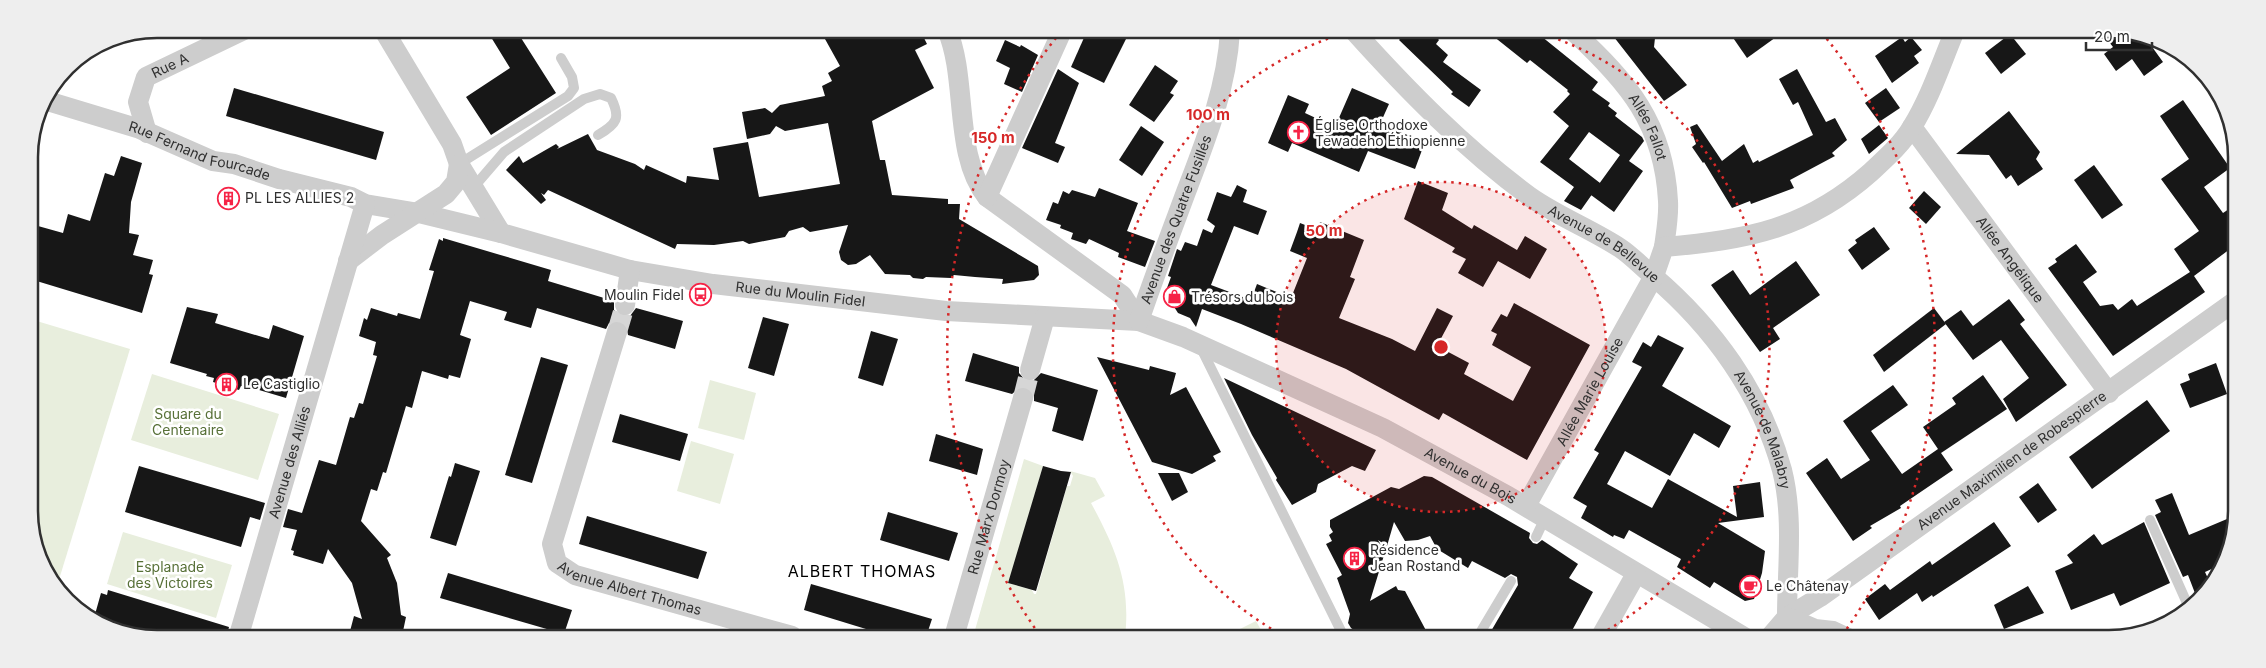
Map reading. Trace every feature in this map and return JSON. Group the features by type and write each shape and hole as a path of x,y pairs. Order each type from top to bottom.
{"street":[{"name":"Rue A","path":"147,133 138,102 146,76 227,38"},
{"path":"387,38 452,144 459,164 501,233"},
{"path":"949,38 955,58 962,117 972,168 980,189 987,197 1122,295 1140,320"},
{"path":"987,197 1059,38"},
{"name":"Avenue des Quatre Fusillés","path":"1140,320 1207,136 1223,81 1229,38"},
{"name":"Avenue de Bellevue","path":"1361,38 1451,132 1491,166 1531,197 1622,249 1654,276 1664,247 1704,244 1752,236 1779,228 1814,213 1857,185 1896,148 1912,127 1930,92 1952,38"},
{"name":"Allée Fallot","path":"1581,38 1629,88 1644,112 1658,143 1665,171 1668,203 1664,247"},
{"name":"Rue Fernand Fourcade","path":"51,102 147,133 212,161 234,164 279,179 351,198 365,204 419,213 501,233"},
{"name":"Allée Angélique","path":"1912,127 2109,393"},
{"path":"348,260 382,235 446,194 456,182 459,164"},
{"name":"Avenue des Alliés","path":"241,630 365,204"},
{"name":"Rue du Moulin Fidel","path":"501,233 630,270 713,284 946,311 1140,320 1191,341"},
{"path":"625,305 630,270"},
{"name":"Allée Marie Louise","path":"1526,506 1654,276"},
{"name":"Avenue de Malabry","path":"1654,276 1687,306 1722,347 1738,372 1772,441 1782,471 1789,518 1787,617"},
{"name":"Avenue Maximilien de Robespierre","path":"1776,630 1787,617 1820,597 2109,393 2228,306"},
{"path":"1030,370 1045,317"},
{"name":"Avenue Albert Thomas","path":"617,332 552,544 557,563 575,576 743,630"},
{"name":"Avenue du Bois","path":"1191,341 1383,428 1526,506 1636,574 1732,630"},
{"name":"Rue Marx Dormoy","path":"956,630 1023,398"},
{"path":"1604,630 1636,574"},
{"path":"1787,617 1814,629 1824,630"}],"lane":[{"path":"459,164 568,96 574,88 572,77 562,58"},
{"path":"473,188 504,152 584,99 600,94 610,98 616,109 617,119 610,128 598,135"},
{"path":"1191,341 1340,630"},
{"path":"1536,537 1545,518"},
{"path":"2150,520 2187,602"},
{"path":"1482,630 1511,581"}],"green space":[{"path":"38,321 130,349 59,580 44,550 39,527"},
{"name":"Square du Centenaire","path":"152,374 279,414 258,480 131,440"},
{"path":"710,380 756,393 744,440 698,428"},
{"path":"691,441 734,454 720,504 677,491"},
{"path":"1024,459 1043,466 1009,583 1032,590 1034,594 1036,594 1067,486 1070,486 1073,476 1070,471 1095,478 1105,496 1091,503 1108,536 1120,567 1126,600 1125,630 975,630"},
{"name":"Esplanade des Victoires","path":"123,532 232,565 216,618 107,584"},
{"path":"1256,621 1261,630 1238,630"}],"building":[{"path":"492,38 521,38 556,93 491,135 466,97 510,68"},
{"path":"824,38 924,38 927,44 915,50 934,88 872,121 880,160 885,160 892,195 948,199 948,204 960,204 959,219 1038,266 1039,275 1034,280 1002,284 1003,279 954,275 951,278 926,277 923,279 913,278 910,275 885,274 870,255 856,264 848,265 841,260 839,252 848,225 810,232 803,227 789,231 785,237 749,244 743,241 714,245 677,244 675,249 548,190 544,195 541,193 546,200 541,204 506,170 519,156 523,163 556,144 559,147 557,149 588,134 597,150 635,164 644,170 646,165 686,183 687,176 719,180 713,148 748,142 759,197 840,184 828,123 785,131 776,126 770,134 747,139 742,112 765,108 772,113 780,105 825,96 822,86 832,81 828,73 840,66"},
{"path":"1084,38 1126,38 1104,83 1071,67"},
{"path":"1401,38 1437,38 1439,40 1436,44 1448,55 1443,62 1481,90 1469,107 1451,94 1453,92 1399,40"},
{"path":"1496,38 1543,38 1598,82 1592,90 1610,103 1608,106 1617,113 1615,116 1642,137 1644,141 1629,161 1643,171 1614,212 1591,195 1581,210 1564,201 1574,187 1540,162 1569,126 1553,112 1570,94 1568,90 1530,60 1527,63","holes":["1589,132 1620,155 1600,183 1569,159"]},
{"path":"1615,38 1655,38 1654,47 1687,85 1664,101"},
{"path":"1733,38 1775,38 1747,58"},
{"path":"1901,38 1905,42 1912,38 1922,50 1914,56 1919,63 1892,83 1875,56"},
{"path":"2005,38 2013,38 2026,54 2001,74 1985,53"},
{"path":"2106,38 2141,42 2151,46 2163,62 2144,76 2132,59 2116,71 2104,54 2113,47"},
{"path":"1005,40 1020,47 1021,45 1038,55 1022,92 1004,84 1010,68 996,61"},
{"path":"1155,65 1178,81 1170,93 1174,95 1154,122 1129,105"},
{"path":"1058,69 1079,83 1055,143 1065,147 1058,163 1022,148"},
{"path":"1797,69 1826,122 1835,118 1847,140 1832,153 1835,156 1790,180 1794,188 1751,204 1750,201 1732,208 1704,162 1692,147 1696,144 1690,127 1697,124 1722,161 1744,144 1753,163 1758,160 1759,162 1813,135 1798,102 1793,105 1779,79"},
{"path":"234,88 384,132 376,160 226,116"},
{"path":"1352,88 1389,104 1380,124 1425,142 1415,169 1368,151 1359,172 1292,143 1288,152 1268,143 1288,95 1309,104 1305,113 1335,127"},
{"path":"1886,88 1900,108 1879,122 1865,103"},
{"path":"2183,100 2228,165 2228,169 2204,187 2223,213 2228,210 2228,250 2194,276 2205,292 2113,356 2048,268 2057,262 2055,259 2076,244 2097,272 2083,282 2100,306 2113,304 2118,310 2132,299 2137,306 2190,272 2174,249 2199,231 2161,179 2189,159 2160,116"},
{"path":"2009,111 2040,152 2036,159 2043,169 2018,186 2011,175 2006,179 1989,155 1956,154"},
{"path":"1879,125 1888,138 1869,154 1861,139"},
{"path":"1141,126 1164,142 1142,176 1119,160"},
{"path":"121,156 142,163 131,202 129,233 139,235 133,255 153,260 149,274 153,275 142,313 38,281 38,226 63,233 68,214 90,221 105,173 114,176"},
{"path":"2094,165 2123,205 2102,219 2074,180"},
{"path":"1418,181 1448,193 1442,210 1472,229 1474,225 1517,250 1525,236 1547,249 1530,279 1498,261 1483,287 1458,273 1466,259 1452,252 1455,248 1404,219"},
{"path":"1237,185 1247,190 1243,202 1267,211 1258,235 1234,226 1211,285 1251,300 1257,284 1291,298 1307,258 1290,251 1300,223 1318,230 1320,222 1364,240 1350,277 1355,279 1339,318 1392,339 1415,351 1437,308 1453,316 1437,346 1469,363 1464,374 1513,401 1531,367 1492,345 1497,334 1491,331 1501,314 1507,317 1514,303 1590,345 1527,460 1443,413 1439,420 1346,369 1241,324 1202,309 1196,327 1190,318 1178,313 1169,299 1167,288 1171,277 1168,276 1177,249 1181,251 1185,242 1197,246 1203,229 1212,233 1215,226 1207,220 1217,192 1231,197"},
{"path":"1099,188 1138,203 1127,231 1155,241 1145,267 1118,257 1119,253 1089,239 1086,244 1071,239 1073,233 1060,228 1061,225 1046,220 1053,202 1058,204 1063,191 1069,194 1072,190 1095,197"},
{"path":"1924,191 1941,207 1926,224 1909,208"},
{"path":"1874,227 1890,249 1862,270 1848,250 1857,243 1855,240"},
{"path":"443,238 551,270 548,281 614,301 614,310 623,317 630,316 636,308 683,321 675,349 628,335 626,324 620,321 609,323 606,329 537,308 531,328 504,320 507,312 470,301 460,335 471,339 460,378 449,375 448,379 422,371 412,408 406,406 386,473 383,472 377,491 371,489 361,521 391,555 387,558 397,583 401,615 406,617 403,630 350,630 354,616 362,619 352,583 328,549 323,564 293,555 294,551 291,550 297,530 283,527 288,509 302,513 319,460 336,465 350,417 354,418 359,403 363,404 377,356 373,355 376,342 359,336 364,318 367,320 371,308 397,316 398,313 420,319 434,271 429,270 439,239 443,241"},
{"path":"1796,261 1820,295 1773,328 1780,339 1760,352 1711,285 1733,270 1750,295"},
{"path":"2009,299 2025,320 2020,324 2067,385 2016,422 2003,399 2029,378 2001,340 1973,360 1944,322 1961,310 1973,326"},
{"path":"187,307 218,314 215,323 269,339 273,325 304,336 286,398 249,387 241,386 239,390 213,382 214,378 206,376 207,374 170,363"},
{"path":"1934,308 1946,324 1884,372 1873,355"},
{"path":"763,317 789,324 774,376 748,368"},
{"path":"871,331 898,339 883,386 858,378"},
{"path":"1658,335 1684,348 1662,386 1731,426 1719,448 1694,433 1670,476 1625,451 1607,484 1652,508 1668,479 1737,517 1733,486 1760,482 1764,517 1718,523 1765,551 1762,573 1754,599 1745,601 1714,582 1710,588 1677,567 1681,559 1629,530 1624,539 1614,535 1613,537 1581,518 1587,506 1573,498 1599,453 1594,450 1642,367 1632,362 1643,342 1651,347"},
{"path":"973,353 1019,367 1019,373 1026,381 1033,381 1041,373 1098,390 1083,441 1052,431 1058,408 1034,401 1034,395 1027,387 1020,387 1012,394 965,381"},
{"path":"541,357 568,365 532,483 505,475"},
{"path":"1097,357 1149,370 1150,366 1176,373 1170,395 1186,387 1221,452 1213,456 1216,461 1192,474 1152,462"},
{"path":"2216,363 2227,394 2190,408 2180,384 2190,380 2188,374"},
{"path":"1983,375 2007,409 1941,453 1953,470 1900,506 1901,508 1870,526 1872,528 1853,541 1806,473 1827,458 1841,479 1870,460 1843,421 1893,385 1908,405 1871,431 1902,474 1938,449 1923,427 1956,404 1952,398"},
{"path":"1224,378 1376,450 1365,471 1352,466 1318,484 1316,492 1292,505 1276,480 1277,478 1252,435"},
{"path":"2147,400 2170,431 2092,489 2069,457"},
{"path":"620,414 688,434 680,461 612,442"},
{"path":"936,434 983,449 977,475 929,461"},
{"path":"455,463 480,471 456,546 430,538 449,476 451,477"},
{"path":"139,466 265,503 260,520 250,517 241,547 125,512"},
{"path":"1043,466 1071,472 1036,591 1008,583"},
{"path":"1158,473 1179,473 1188,492 1172,501"},
{"path":"1424,476 1432,477 1530,533 1529,538 1533,543 1537,544 1542,540 1578,564 1569,578 1593,592 1572,630 1492,630 1518,585 1517,577 1511,574 1505,578 1472,561 1468,568 1437,549 1430,536 1418,540 1405,541 1394,522 1387,546 1378,540 1385,552 1370,601 1396,586 1398,590 1405,591 1426,630 1354,630 1351,628 1348,623 1350,614 1337,578 1342,575 1326,544 1332,541 1329,535 1333,532 1330,527 1330,520 1391,487 1399,489"},
{"path":"2038,483 2057,510 2038,523 2019,497"},
{"path":"2172,493 2189,535 2227,519 2224,543 2219,557 2214,568 2205,572 2208,579 2195,594 2188,575 2183,577 2155,515 2161,512 2155,500"},
{"path":"888,512 958,533 949,561 880,540"},
{"path":"587,516 707,552 698,579 579,544"},
{"path":"1994,522 2011,546 1933,597 1932,595 1922,602 1917,593 1879,620 1865,599 1885,584 1890,590 1930,561 1932,565"},
{"path":"2144,522 2170,583 2120,606 2114,593 2071,610 2055,571 2073,563 2067,555 2094,534 2102,545"},
{"path":"448,573 572,610 565,630 550,630 440,598"},
{"path":"811,584 932,619 928,630 869,630 804,610"},
{"path":"2028,586 2044,613 2004,629 1994,605"},
{"path":"108,590 229,627 228,630 156,630 118,624 95,614 101,593 107,595"}],"tunnel":[{"path":"617,332 625,305"},
{"path":"1023,398 1030,370"}],"place":[{"name":"Église Orthodoxe Tewadeho Éthiopienne","path":"1299,133"},
{"name":"PL LES ALLIES 2","path":"229,198"},
{"name":"Moulin Fidel","path":"700,295"},
{"name":"Trésors du bois","path":"1175,297"},
{"name":"Le Castiglio","path":"227,384"},
{"name":"Résidence Jean Rostand","path":"1354,558"},
{"name":"Le Châtenay","path":"1750,586"}],"district":[{"name":"ALBERT THOMAS","path":"862,571"}]}
